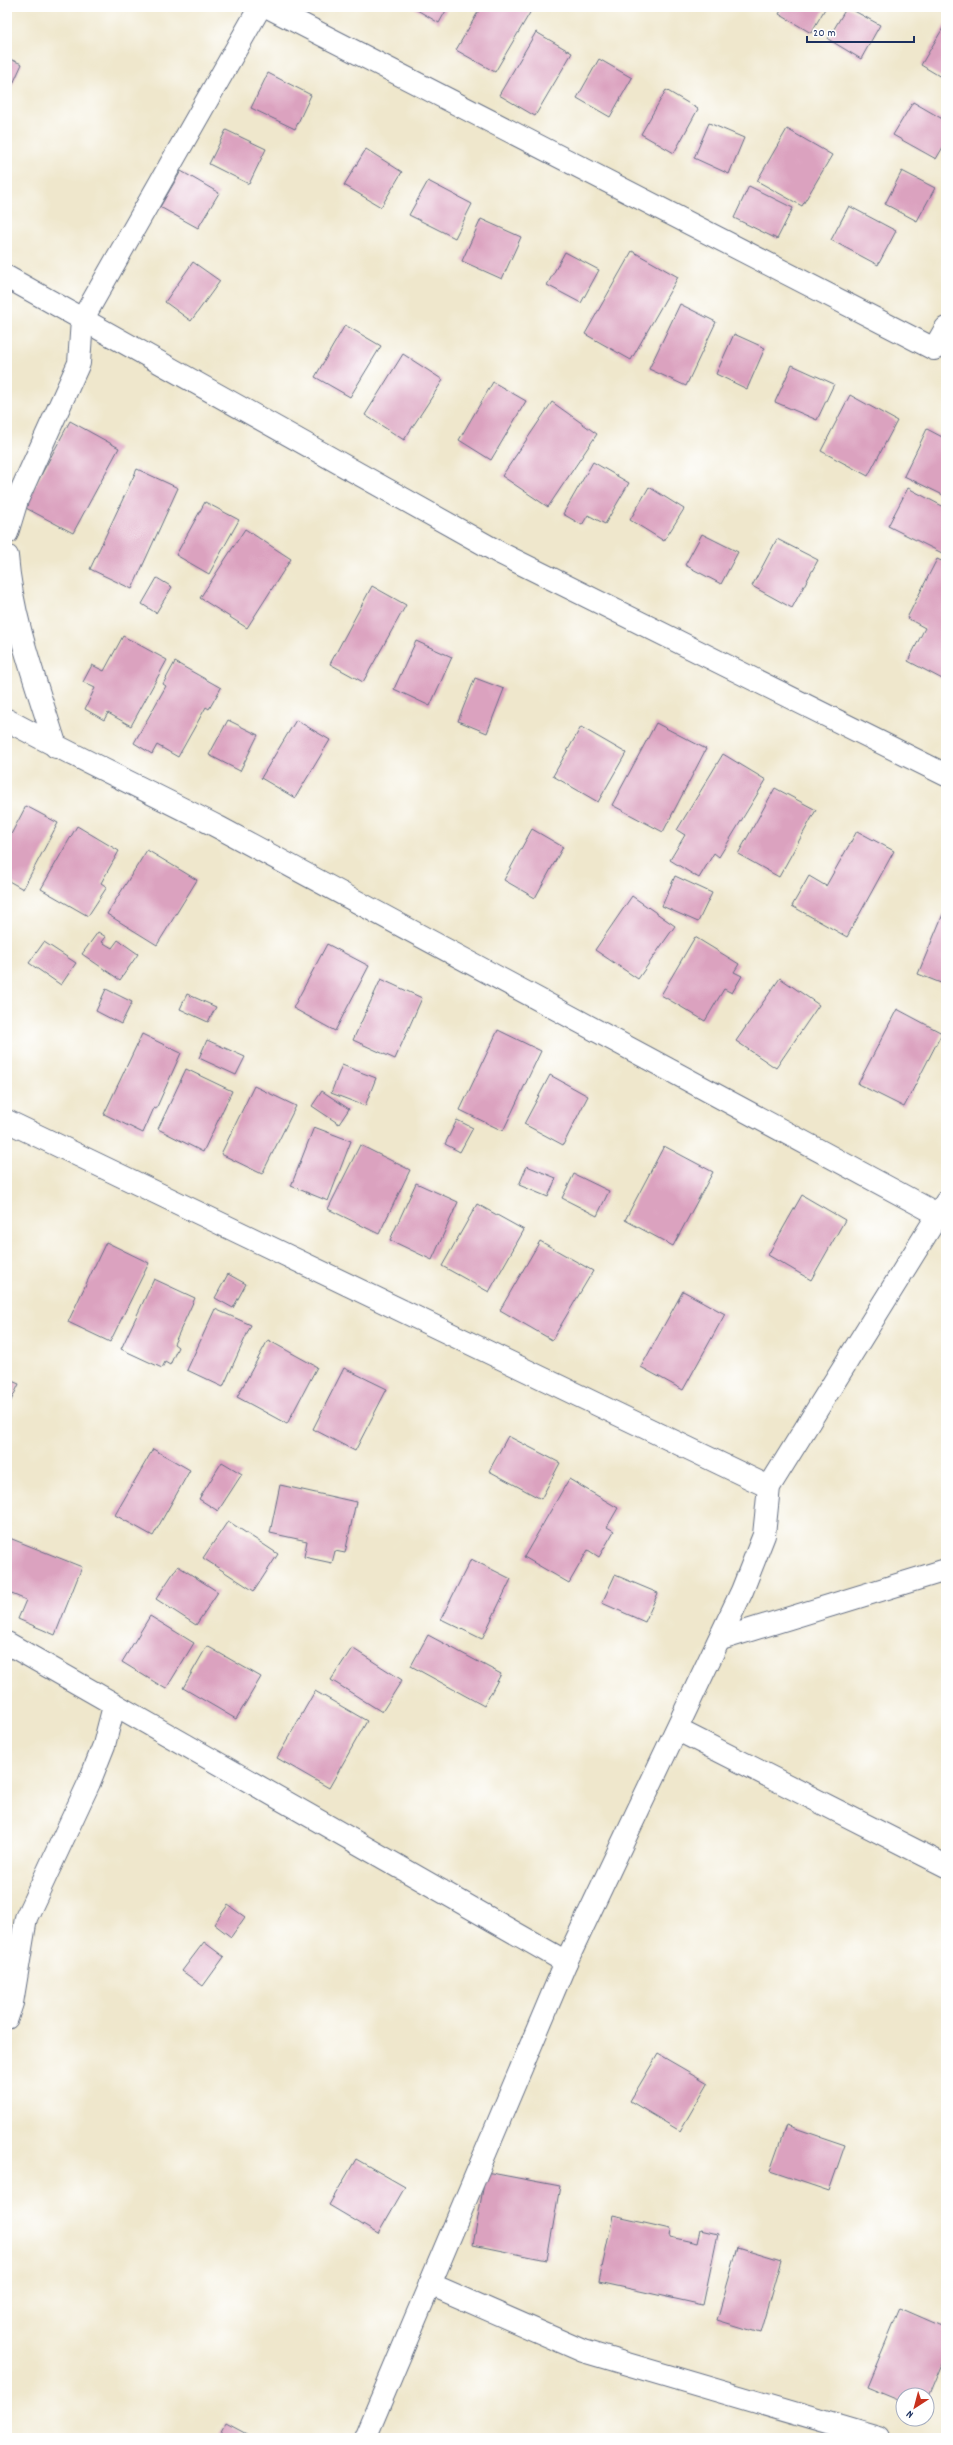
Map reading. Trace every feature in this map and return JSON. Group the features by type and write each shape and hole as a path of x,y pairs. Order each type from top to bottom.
{"street":[{"path":"7,533 17,500 79,362 82,320 260,7"},
{"path":"268,7 940,352 946,328"},
{"path":"7,277 500,553 946,775"},
{"path":"7,556 9,575 24,643 56,747"},
{"path":"7,720 56,747 182,808 645,1054 943,1208 769,1487 764,1535 721,1639 566,1962 365,2438"},
{"path":"7,1121 769,1487"},
{"path":"721,1639 946,1570"},
{"path":"7,1643 114,1706 566,1962"},
{"path":"7,2018 12,2003 26,1918 89,1783 104,1746 114,1706"},
{"path":"678,1730 946,1866"},
{"path":"430,2284 583,2351 879,2438"}],"building":[{"path":"412,7 448,7 439,23"},
{"path":"481,7 523,7 531,11 495,72 456,50"},
{"path":"783,7 826,7 811,33 779,14"},
{"path":"847,7 880,25 861,59 828,39"},
{"path":"946,23 946,80 921,65"},
{"path":"536,32 572,53 535,116 499,95"},
{"path":"7,58 22,64 7,97"},
{"path":"599,59 632,78 610,117 577,98"},
{"path":"268,73 311,95 295,129 251,108"},
{"path":"666,90 698,109 674,153 641,134"},
{"path":"913,102 946,121 946,142 936,159 893,135"},
{"path":"709,123 744,138 729,174 694,158"},
{"path":"787,129 832,155 802,206 757,181"},
{"path":"226,130 266,149 249,184 209,164"},
{"path":"366,149 402,172 381,207 344,185"},
{"path":"181,171 219,193 198,228 160,207"},
{"path":"902,171 935,188 917,221 885,204"},
{"path":"428,181 472,204 455,238 409,215"},
{"path":"749,186 793,208 777,239 734,218"},
{"path":"849,206 896,231 878,265 831,240"},
{"path":"481,219 521,237 502,279 462,261"},
{"path":"632,251 678,277 631,360 585,334"},
{"path":"565,252 599,270 581,303 547,285"},
{"path":"193,262 220,281 191,321 165,302"},
{"path":"680,304 716,322 686,386 649,369"},
{"path":"345,325 381,346 350,397 315,377"},
{"path":"734,334 765,348 747,389 716,374"},
{"path":"403,354 443,380 404,440 365,415"},
{"path":"792,365 834,384 817,420 775,402"},
{"path":"493,382 526,401 491,460 459,440"},
{"path":"850,395 897,421 868,476 821,451"},
{"path":"552,402 597,434 548,507 502,476"},
{"path":"70,421 119,448 73,533 24,507"},
{"path":"927,429 946,439 946,488 943,495 904,476"},
{"path":"593,462 629,483 605,524 588,515 582,525 563,514"},
{"path":"137,469 178,488 132,589 90,569"},
{"path":"649,487 684,509 664,541 630,520"},
{"path":"908,488 946,508 946,555 888,526"},
{"path":"205,502 239,520 209,574 176,555"},
{"path":"245,529 291,559 247,628 200,598"},
{"path":"702,534 738,552 721,584 685,565"},
{"path":"777,539 818,560 792,608 752,586"},
{"path":"937,559 946,563 946,681 908,661 925,628 907,618"},
{"path":"157,578 172,587 156,613 142,604"},
{"path":"372,586 406,605 363,682 330,664"},
{"path":"123,636 167,660 131,726 108,713 104,720 85,709 95,688 83,682 92,665 104,671"},
{"path":"416,641 452,657 430,706 394,689"},
{"path":"175,662 221,688 209,709 206,707 178,757 157,745 152,754 134,743 166,686 163,684"},
{"path":"475,678 504,689 487,733 458,721"},
{"path":"228,720 258,735 240,771 209,755"},
{"path":"296,720 330,740 295,798 261,778"},
{"path":"656,723 706,749 663,832 612,805"},
{"path":"581,727 626,753 598,802 553,776"},
{"path":"723,754 766,780 719,857 714,853 699,878 670,860 685,835 677,830"},
{"path":"775,788 816,810 779,877 738,854"},
{"path":"26,806 58,823 23,889 7,880 7,842"},
{"path":"77,826 119,851 101,883 107,887 88,916 41,889"},
{"path":"532,829 563,847 535,898 504,880"},
{"path":"857,831 894,851 847,937 792,906 809,876 826,886"},
{"path":"147,850 197,880 157,945 107,914"},
{"path":"675,876 712,893 698,922 662,906"},
{"path":"632,896 675,926 638,979 595,950"},
{"path":"946,907 946,985 918,974"},
{"path":"98,932 106,937 102,942 112,948 118,940 138,954 120,980 82,954"},
{"path":"695,937 739,964 734,972 742,976 732,993 724,989 705,1021 661,995"},
{"path":"44,942 76,963 61,985 29,963"},
{"path":"327,944 369,966 335,1031 293,1008"},
{"path":"780,978 819,1005 776,1068 736,1041"},
{"path":"381,979 422,998 395,1059 353,1040"},
{"path":"106,989 132,1002 121,1024 96,1011"},
{"path":"187,994 216,1007 208,1022 180,1009"},
{"path":"897,1009 942,1033 904,1107 858,1084"},
{"path":"498,1030 541,1051 503,1131 460,1110"},
{"path":"142,1034 181,1053 156,1109 154,1108 143,1133 104,1114"},
{"path":"207,1040 245,1057 236,1075 199,1058"},
{"path":"342,1065 376,1078 365,1106 331,1093"},
{"path":"186,1069 232,1091 203,1152 158,1129"},
{"path":"550,1075 588,1096 563,1145 524,1124"},
{"path":"254,1086 296,1106 262,1174 221,1154"},
{"path":"322,1091 349,1109 339,1124 312,1106"},
{"path":"457,1120 473,1128 460,1152 445,1144"},
{"path":"314,1127 351,1141 328,1201 291,1186"},
{"path":"360,1145 410,1170 379,1234 328,1209"},
{"path":"664,1146 713,1172 673,1246 625,1220"},
{"path":"527,1166 556,1178 548,1197 519,1185"},
{"path":"574,1174 609,1191 597,1216 562,1198"},
{"path":"416,1183 458,1202 432,1260 390,1240"},
{"path":"802,1195 845,1220 811,1280 768,1255"},
{"path":"477,1204 524,1230 489,1292 442,1266"},
{"path":"540,1241 593,1271 552,1340 500,1310"},
{"path":"106,1242 149,1263 110,1342 68,1322"},
{"path":"228,1274 246,1284 233,1308 215,1298"},
{"path":"154,1279 195,1298 174,1344 178,1347 170,1365 165,1362 162,1368 121,1349"},
{"path":"683,1291 725,1314 683,1390 641,1367"},
{"path":"215,1309 251,1325 223,1387 187,1370"},
{"path":"268,1340 317,1367 287,1424 237,1397"},
{"path":"344,1368 387,1389 355,1451 313,1429"},
{"path":"7,1379 19,1384 7,1409"},
{"path":"508,1436 560,1463 541,1499 489,1471"},
{"path":"153,1449 190,1470 153,1536 115,1515"},
{"path":"222,1462 242,1474 218,1511 199,1499"},
{"path":"569,1479 618,1508 607,1527 614,1531 599,1557 588,1550 569,1583 524,1557"},
{"path":"280,1485 356,1502 345,1553 335,1551 332,1563 304,1557 307,1541 270,1533"},
{"path":"228,1521 278,1554 254,1591 203,1558"},
{"path":"7,1537 82,1567 55,1635 18,1619 26,1600 7,1592"},
{"path":"471,1559 511,1579 482,1639 441,1619"},
{"path":"178,1566 218,1592 196,1625 156,1599"},
{"path":"615,1575 658,1593 645,1622 602,1603"},
{"path":"150,1616 194,1643 166,1689 122,1662"},
{"path":"428,1635 501,1674 484,1706 411,1666"},
{"path":"207,1646 261,1677 236,1719 183,1688"},
{"path":"352,1648 402,1680 382,1712 331,1680"},
{"path":"315,1691 367,1721 329,1788 277,1758"},
{"path":"228,1905 245,1917 231,1937 214,1924"},
{"path":"204,1942 224,1957 203,1986 182,1971"},
{"path":"658,2054 708,2083 680,2131 630,2101"},
{"path":"786,2125 845,2145 829,2191 770,2171"},
{"path":"356,2159 405,2187 378,2234 329,2205"},
{"path":"486,2172 560,2186 547,2260 473,2245"},
{"path":"613,2216 671,2229 670,2237 697,2243 700,2230 718,2234 703,2305 599,2282"},
{"path":"738,2247 781,2260 760,2333 717,2320"},
{"path":"900,2308 946,2328 946,2353 932,2387 895,2387 895,2399 867,2387"},
{"path":"226,2423 254,2438 218,2438"}]}
